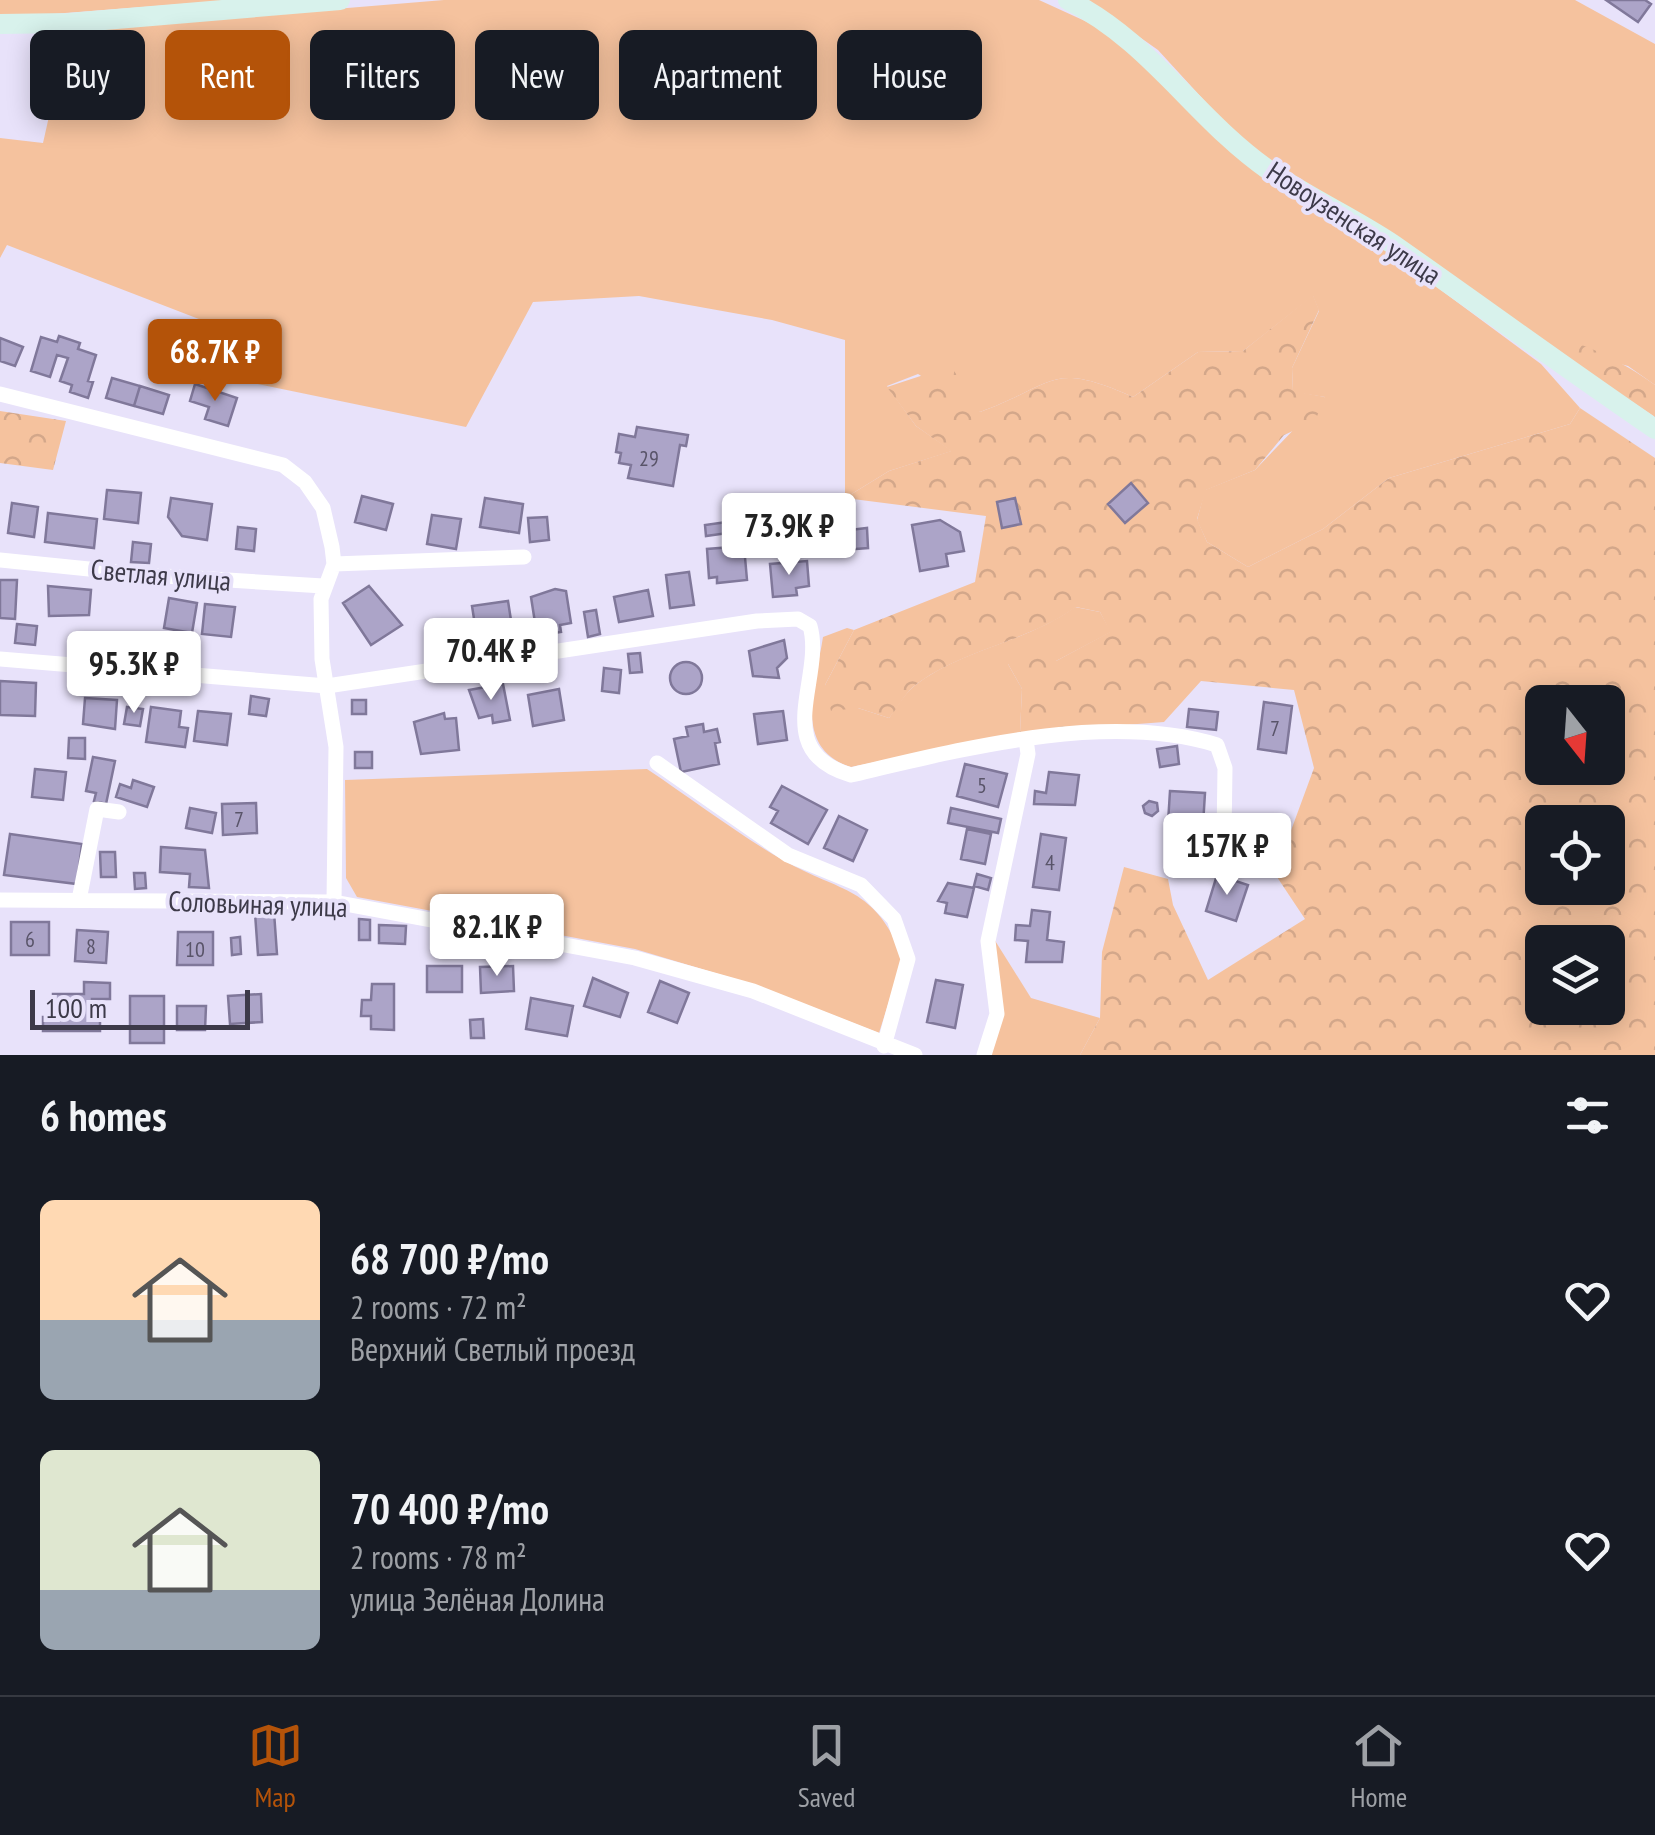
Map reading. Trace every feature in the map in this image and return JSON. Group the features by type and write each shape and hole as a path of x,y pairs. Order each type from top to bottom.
{"main road":[{"path":"0,24 340,0"},
{"name":"Новоузенская улица","path":"1068,0 1098,15 1150,55 1214,125 1269,170 1390,243 1655,429"}],"street":[{"path":"0,394 283,465 306,482 323,508 334,564 323,586 322,659 336,747 334,902"},
{"path":"334,564 524,557"},
{"name":"Светлая улица","path":"0,560 148,576 323,586"},
{"path":"0,659 327,686 756,621 798,619 810,626 813,637 804,692 805,727 810,746 834,770 851,775 1004,740 1167,732 1217,745 1225,768 1224,838"},
{"path":"984,1055 996,1014 988,941 1028,754 1026,739"},
{"path":"656,763 788,854 862,884 894,920 908,958 884,1046"},
{"path":"79,900 97,809 119,812"},
{"name":"Соловьиная улица","path":"0,900 334,902 635,958 753,992 915,1055"}],"green space":[{"path":"0,0 234,0 26,16 0,14"},
{"path":"444,0 1039,0 1109,32 1388,251 1541,364 1580,408 1570,424 1389,478 1323,529 1248,567 1207,542 1197,520 1205,490 1255,470 1325,397 1293,392 1292,368 1319,311 1313,296 1243,351 1198,352 1133,397 1067,378 1039,385 980,412 918,374 887,386 916,426 952,451 889,471 845,498 845,340 772,320 639,296 533,302 466,427 190,370 204,321 7,245 0,258 0,138 43,143 48,120 145,120 145,30 85,30"},
{"path":"1087,0 1575,0 1655,44 1655,385 1628,366 1546,345 1275,166 1223,121 1158,50"},
{"path":"1313,295 1319,310 1292,368 1293,391 1325,397 1315,421 1284,435 1255,470 1206,490 1197,519 1207,542 1248,567 1323,529 1389,478 1570,424 1580,408 1655,458 1655,1055 1080,1055 1100,1018 1102,952 1124,867 1168,879 1173,905 1208,980 1305,919 1275,874 1314,768 1294,690 1201,681 1164,722 1020,733 1022,689 1008,664 1019,650 1056,661 1110,632 1100,612 1076,607 1036,629 932,674 910,690 889,718 858,708 831,711 825,685 854,630 975,582 986,516 845,498 889,471 951,451 916,426 887,387 951,366 980,412 1039,385 1067,378 1133,397 1198,352 1243,351"},
{"path":"1544,334 1602,354 1655,385 1655,417 1546,345"},
{"path":"0,411 66,421 53,470 0,463"},
{"path":"1075,607 1100,612 1111,632 1056,661 1008,664 1022,689 1020,733 851,767 832,758 820,745 812,712 823,637 847,628 854,630 825,685 858,708 889,718 910,690 932,674 1036,629"},
{"path":"647,769 766,850 854,894 880,916 903,957 879,1033 755,985 635,949 357,897 346,878 345,780"},
{"path":"994,939 1031,998 1100,1018 1080,1055 990,1055"}],"building":[{"path":"1606,0 1645,0 1651,4 1638,22"},
{"path":"59,336 80,343 78,349 96,355 88,381 93,382 88,398 70,392 72,385 60,381 68,358 57,355 50,377 31,371 41,337 57,342"},
{"path":"0,338 23,347 15,366 0,361"},
{"path":"112,378 140,386 134,406 106,398"},
{"path":"195,384 237,398 228,426 205,419 209,407 190,401"},
{"path":"140,386 169,395 163,414 134,406"},
{"path":"637,427 688,435 686,446 680,445 673,486 628,478 631,465 619,463 621,453 616,452 619,434 635,437"},
{"path":"1131,483 1148,503 1125,523 1108,504"},
{"path":"107,490 141,493 138,523 104,519"},
{"path":"362,496 393,504 386,530 355,522"},
{"path":"171,498 212,504 207,540 182,536 168,517"},
{"path":"485,498 523,504 519,533 480,527"},
{"path":"1015,498 1021,524 1002,528 997,502"},
{"path":"12,503 38,507 34,537 8,533"},
{"path":"48,513 97,519 94,548 45,542"},
{"path":"432,515 461,519 456,549 427,544"},
{"path":"547,517 549,540 530,542 528,518"},
{"path":"940,520 960,532 964,551 946,554 948,566 920,571 912,525"},
{"path":"727,522 728,533 706,536 705,525"},
{"path":"238,527 256,529 254,551 236,549"},
{"path":"867,528 868,548 843,550 841,531"},
{"path":"133,542 151,544 149,563 131,562"},
{"path":"744,546 747,580 717,583 717,577 709,578 707,549"},
{"path":"807,561 809,586 796,588 797,595 773,597 770,564"},
{"path":"689,572 694,605 670,608 666,575"},
{"path":"0,580 17,580 15,619 0,618"},
{"path":"48,586 91,590 89,615 49,616"},
{"path":"369,586 402,625 371,645 343,603"},
{"path":"555,589 566,591 571,623 560,625 561,632 546,634 545,627 536,629 531,597"},
{"path":"648,590 653,616 619,622 614,597"},
{"path":"169,598 197,603 192,633 164,628"},
{"path":"508,601 513,633 477,638 472,606"},
{"path":"205,604 235,607 231,637 202,634"},
{"path":"596,610 600,634 588,637 584,612"},
{"path":"17,624 37,626 35,645 15,643"},
{"path":"143,638 153,639 152,654 141,653"},
{"path":"784,640 787,658 777,668 779,678 753,676 749,651"},
{"path":"640,653 642,672 630,673 628,654"},
{"path":"686,662 697,667 702,678 697,689 686,694 675,689 670,678 675,667"},
{"path":"604,668 621,670 619,693 602,691"},
{"path":"0,681 36,683 35,716 0,715"},
{"path":"503,684 510,720 493,723 492,715 479,718 469,690"},
{"path":"559,689 564,720 533,726 528,695"},
{"path":"251,696 269,699 266,716 249,714"},
{"path":"85,698 117,700 115,729 83,724"},
{"path":"352,700 366,700 366,714 352,714"},
{"path":"1264,702 1292,706 1286,753 1258,749"},
{"path":"127,707 143,709 140,726 124,724"},
{"path":"151,707 181,711 179,727 188,728 185,747 146,742"},
{"path":"1189,709 1218,712 1216,730 1187,727"},
{"path":"198,711 231,714 227,745 194,741"},
{"path":"783,711 787,740 758,744 754,714"},
{"path":"444,713 445,719 456,718 459,750 421,754 414,722"},
{"path":"703,724 704,732 717,729 719,764 681,772 674,739 688,736 686,727"},
{"path":"69,738 85,738 85,759 68,758"},
{"path":"1177,746 1179,764 1160,767 1157,749"},
{"path":"355,752 372,752 372,768 355,768"},
{"path":"93,757 115,761 106,804 94,801 96,793 86,791"},
{"path":"965,764 1007,774 998,807 957,796"},
{"path":"35,769 66,772 63,800 32,797"},
{"path":"1049,772 1079,775 1075,805 1034,804 1035,791 1046,793"},
{"path":"133,780 154,787 147,807 116,797 120,784 131,788"},
{"path":"782,786 827,810 808,844 771,823 778,811 770,807"},
{"path":"1170,791 1205,793 1203,825 1168,823"},
{"path":"1149,801 1157,803 1158,811 1152,816 1145,813 1143,806"},
{"path":"256,803 257,833 223,835 222,804"},
{"path":"190,808 216,813 212,833 186,828"},
{"path":"951,808 1001,819 998,833 948,823"},
{"path":"839,816 867,830 853,861 824,848"},
{"path":"967,829 991,834 985,864 961,859"},
{"path":"10,834 82,844 77,884 4,875"},
{"path":"1041,834 1066,838 1059,890 1033,887"},
{"path":"161,847 205,850 209,888 189,887 190,874 160,872"},
{"path":"100,852 115,852 116,877 101,877"},
{"path":"134,873 145,873 146,888 135,889"},
{"path":"977,874 991,878 988,890 974,886"},
{"path":"1217,875 1248,885 1236,921 1206,911"},
{"path":"948,883 974,888 967,917 945,913 947,903 938,901"},
{"path":"1032,910 1050,912 1047,940 1064,942 1062,962 1026,962 1028,941 1015,940 1016,925 1030,926"},
{"path":"274,912 277,954 258,955 255,913"},
{"path":"359,919 370,920 370,940 359,940"},
{"path":"11,922 49,922 49,955 11,955"},
{"path":"379,925 406,926 405,944 379,943"},
{"path":"77,930 108,932 106,963 75,961"},
{"path":"178,932 213,932 213,965 177,965"},
{"path":"240,937 241,954 232,955 231,938"},
{"path":"427,966 462,966 462,992 427,992"},
{"path":"513,966 514,991 481,993 480,967"},
{"path":"593,978 628,993 620,1017 584,1006"},
{"path":"936,980 963,985 955,1028 927,1022"},
{"path":"660,981 689,993 677,1023 648,1012"},
{"path":"84,982 110,983 110,999 92,999 92,1013 100,1014 100,1031 43,1031 43,1017 53,1017 53,994 84,994"},
{"path":"372,984 394,984 394,1030 371,1029 371,1016 361,1016 362,1000 371,1000"},
{"path":"261,994 262,1022 230,1024 228,996"},
{"path":"130,996 164,996 164,1043 130,1043"},
{"path":"531,998 573,1006 567,1036 526,1029"},
{"path":"177,1006 206,1006 205,1030 177,1030"},
{"path":"483,1019 484,1038 471,1038 470,1020"}]}
